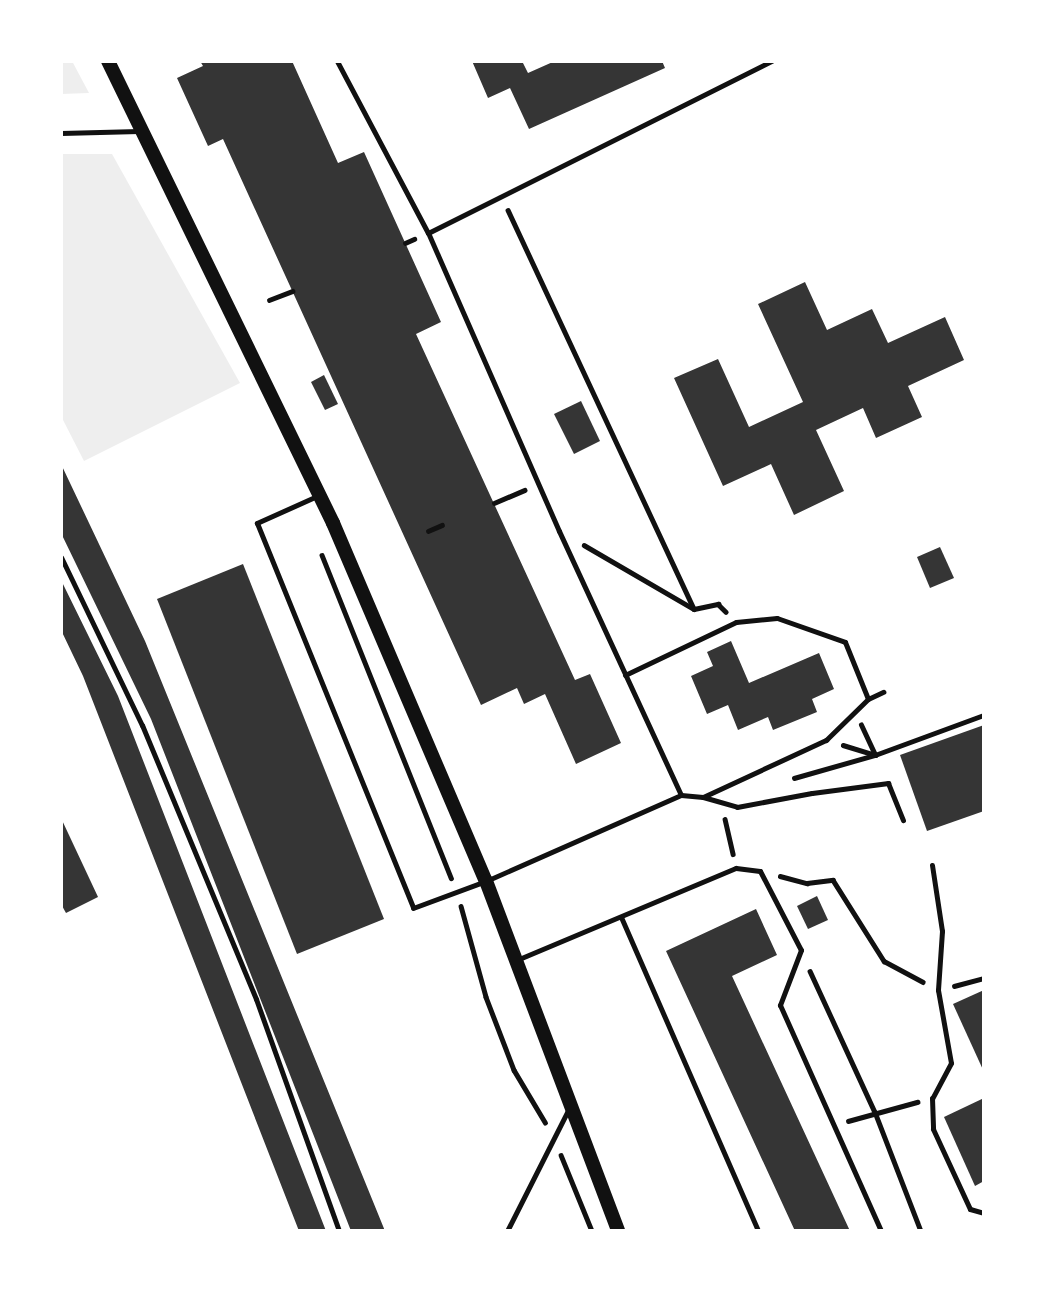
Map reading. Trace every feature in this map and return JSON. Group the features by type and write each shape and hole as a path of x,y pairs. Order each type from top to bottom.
{"main road":[{"path":"108,61 320,495 485,881 618,1231"}],"lane":[{"path":"337,61 428,233 559,531 681,795"},
{"path":"428,233 772,61"},
{"path":"61,133 143,131"},
{"path":"320,495 257,523 413,908 485,881 681,795 703,797 737,807 888,783 903,820"},
{"path":"61,557 142,725 256,999 339,1231"},
{"path":"625,675 736,622 777,618 845,642 868,699"},
{"path":"703,797 826,740 868,699 883,692"},
{"path":"932,864 942,931 938,990 951,1063 932,1098 933,1129 970,1209 984,1213"},
{"path":"516,961 736,868 760,871 801,950 780,1005 881,1231"},
{"path":"621,917 758,1231"},
{"path":"508,1231 553,1135 571,1105"}],"path":[{"path":"501,196 694,609"},
{"path":"269,300 292,291"},
{"path":"494,503 538,484"},
{"path":"428,531 442,525"},
{"path":"559,531 694,609 718,604 736,622"},
{"path":"322,554 456,892 472,937 486,997 510,1058 553,1135 592,1231"},
{"path":"855,712 875,755"},
{"path":"826,740 875,755 984,715"},
{"path":"760,871 807,883 832,880 884,961 938,990 984,978"},
{"path":"801,950 875,1112 921,1231"},
{"path":"834,1126 875,1112 932,1098"}],"shaded area":[{"path":"61,61 72,61 89,93 61,94"},
{"path":"61,154 112,154 240,383 84,461 61,416"}],"building":[{"path":"200,61 292,61 338,163 364,152 441,322 416,334 575,680 590,674 621,743 576,764 545,694 524,704 517,688 481,705 223,139 208,146 177,78 203,66"},
{"path":"472,61 522,61 528,73 555,61 662,61 665,68 529,129 510,88 488,98"},
{"path":"805,282 827,330 872,309 888,343 945,317 964,360 908,386 922,417 876,438 863,408 816,430 844,491 794,515 771,464 723,486 674,378 718,359 749,427 803,402 758,304"},
{"path":"324,375 338,404 325,410 311,382"},
{"path":"581,401 600,441 574,454 554,414"},
{"path":"61,464 145,641 385,1231 351,1231 151,719 61,533"},
{"path":"940,547 954,578 930,588 917,557"},
{"path":"243,564 384,919 297,954 157,599"},
{"path":"61,580 118,696 326,1231 299,1231 83,676 61,630"},
{"path":"731,641 749,683 819,653 834,689 812,699 817,712 773,730 768,717 738,730 728,705 707,714 691,676 713,666 707,652"},
{"path":"984,725 984,811 927,831 900,755"},
{"path":"61,818 98,897 66,913 61,904"},
{"path":"817,896 828,920 808,929 797,906"},
{"path":"756,909 777,955 732,976 850,1231 795,1231 666,951"},
{"path":"984,990 984,1072 953,1004"},
{"path":"984,1098 984,1181 975,1186 944,1117"}]}
